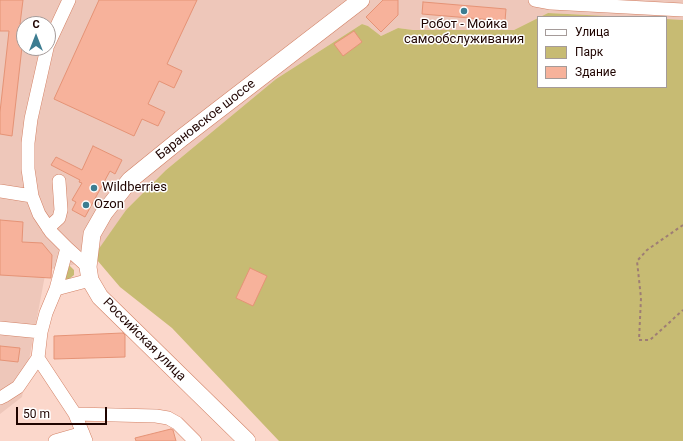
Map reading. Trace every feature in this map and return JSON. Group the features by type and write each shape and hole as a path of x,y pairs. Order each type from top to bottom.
{"main road":[{"name":"Барановское шоссе","path":"89,274 92,234 104,213 130,180 183,137 361,0"},
{"name":"Российская улица","path":"89,274 100,297 247,441"}],"street":[{"path":"56,28 69,0"},
{"path":"535,0 551,3 683,10"},
{"name":"Российская улица","path":"45,56 31,119 28,143 28,169 32,196 39,214 48,228 89,274"},
{"path":"48,228 59,218 61,210 59,181"},
{"path":"0,191 32,196"},
{"path":"0,398 18,387 38,358 41,332 46,314 56,289 67,248"},
{"path":"56,289 89,274"},
{"path":"0,328 41,332"},
{"path":"38,358 75,414 84,437 55,441"},
{"path":"75,414 156,416 168,418 178,423 195,441"}],"path":[{"path":"683,225 647,250 637,261 641,298 639,340 650,340 683,310"}],"shaded area":[{"path":"0,0 683,0 683,20 667,19 667,16 606,16 548,13 542,16 537,16 537,18 514,30 413,30 398,28 381,36 368,26 362,24 276,79 166,170 126,210 99,250 97,260 46,270 22,397 0,414"}],"green space":[{"path":"548,13 606,16 542,16"},
{"path":"537,18 537,88 667,88 667,19 683,20 683,441 279,441 172,328 120,287 97,260 98,250 126,210 166,170 276,79 362,24 368,26 381,36 398,28 413,30 514,30"},
{"path":"67,263 74,270 74,275 69,279 63,280"}],"building":[{"path":"0,0 23,0 21,16 16,16 16,56 21,56 12,136 0,134 0,112 9,31 0,31"},
{"path":"99,0 197,0 167,64 182,71 174,88 159,81 148,104 165,112 158,126 142,119 134,136 54,99"},
{"path":"383,0 398,0 398,15 381,32 366,17"},
{"name":"Робот - Мойка самообслуживания","path":"423,2 506,9 505,21 422,14"},
{"path":"354,31 362,42 343,56 334,44"},
{"path":"93,146 122,160 115,174 110,171 85,217 72,210 76,202 72,200 82,183 79,182 80,180 51,165 56,157 82,170"},
{"path":"0,220 23,222 22,242 42,243 52,255 51,278 0,275"},
{"path":"250,268 267,276 253,306 236,298"},
{"path":"123,333 125,335 125,357 54,359 54,336"},
{"path":"0,346 20,348 18,362 0,360"},
{"path":"171,429 173,430 176,441 136,441 135,438"}],"place":[{"name":"Робот - Мойка самообслуживания","path":"464,11"},
{"name":"Wildberries","path":"94,188"},
{"name":"Ozon","path":"86,205"}]}
